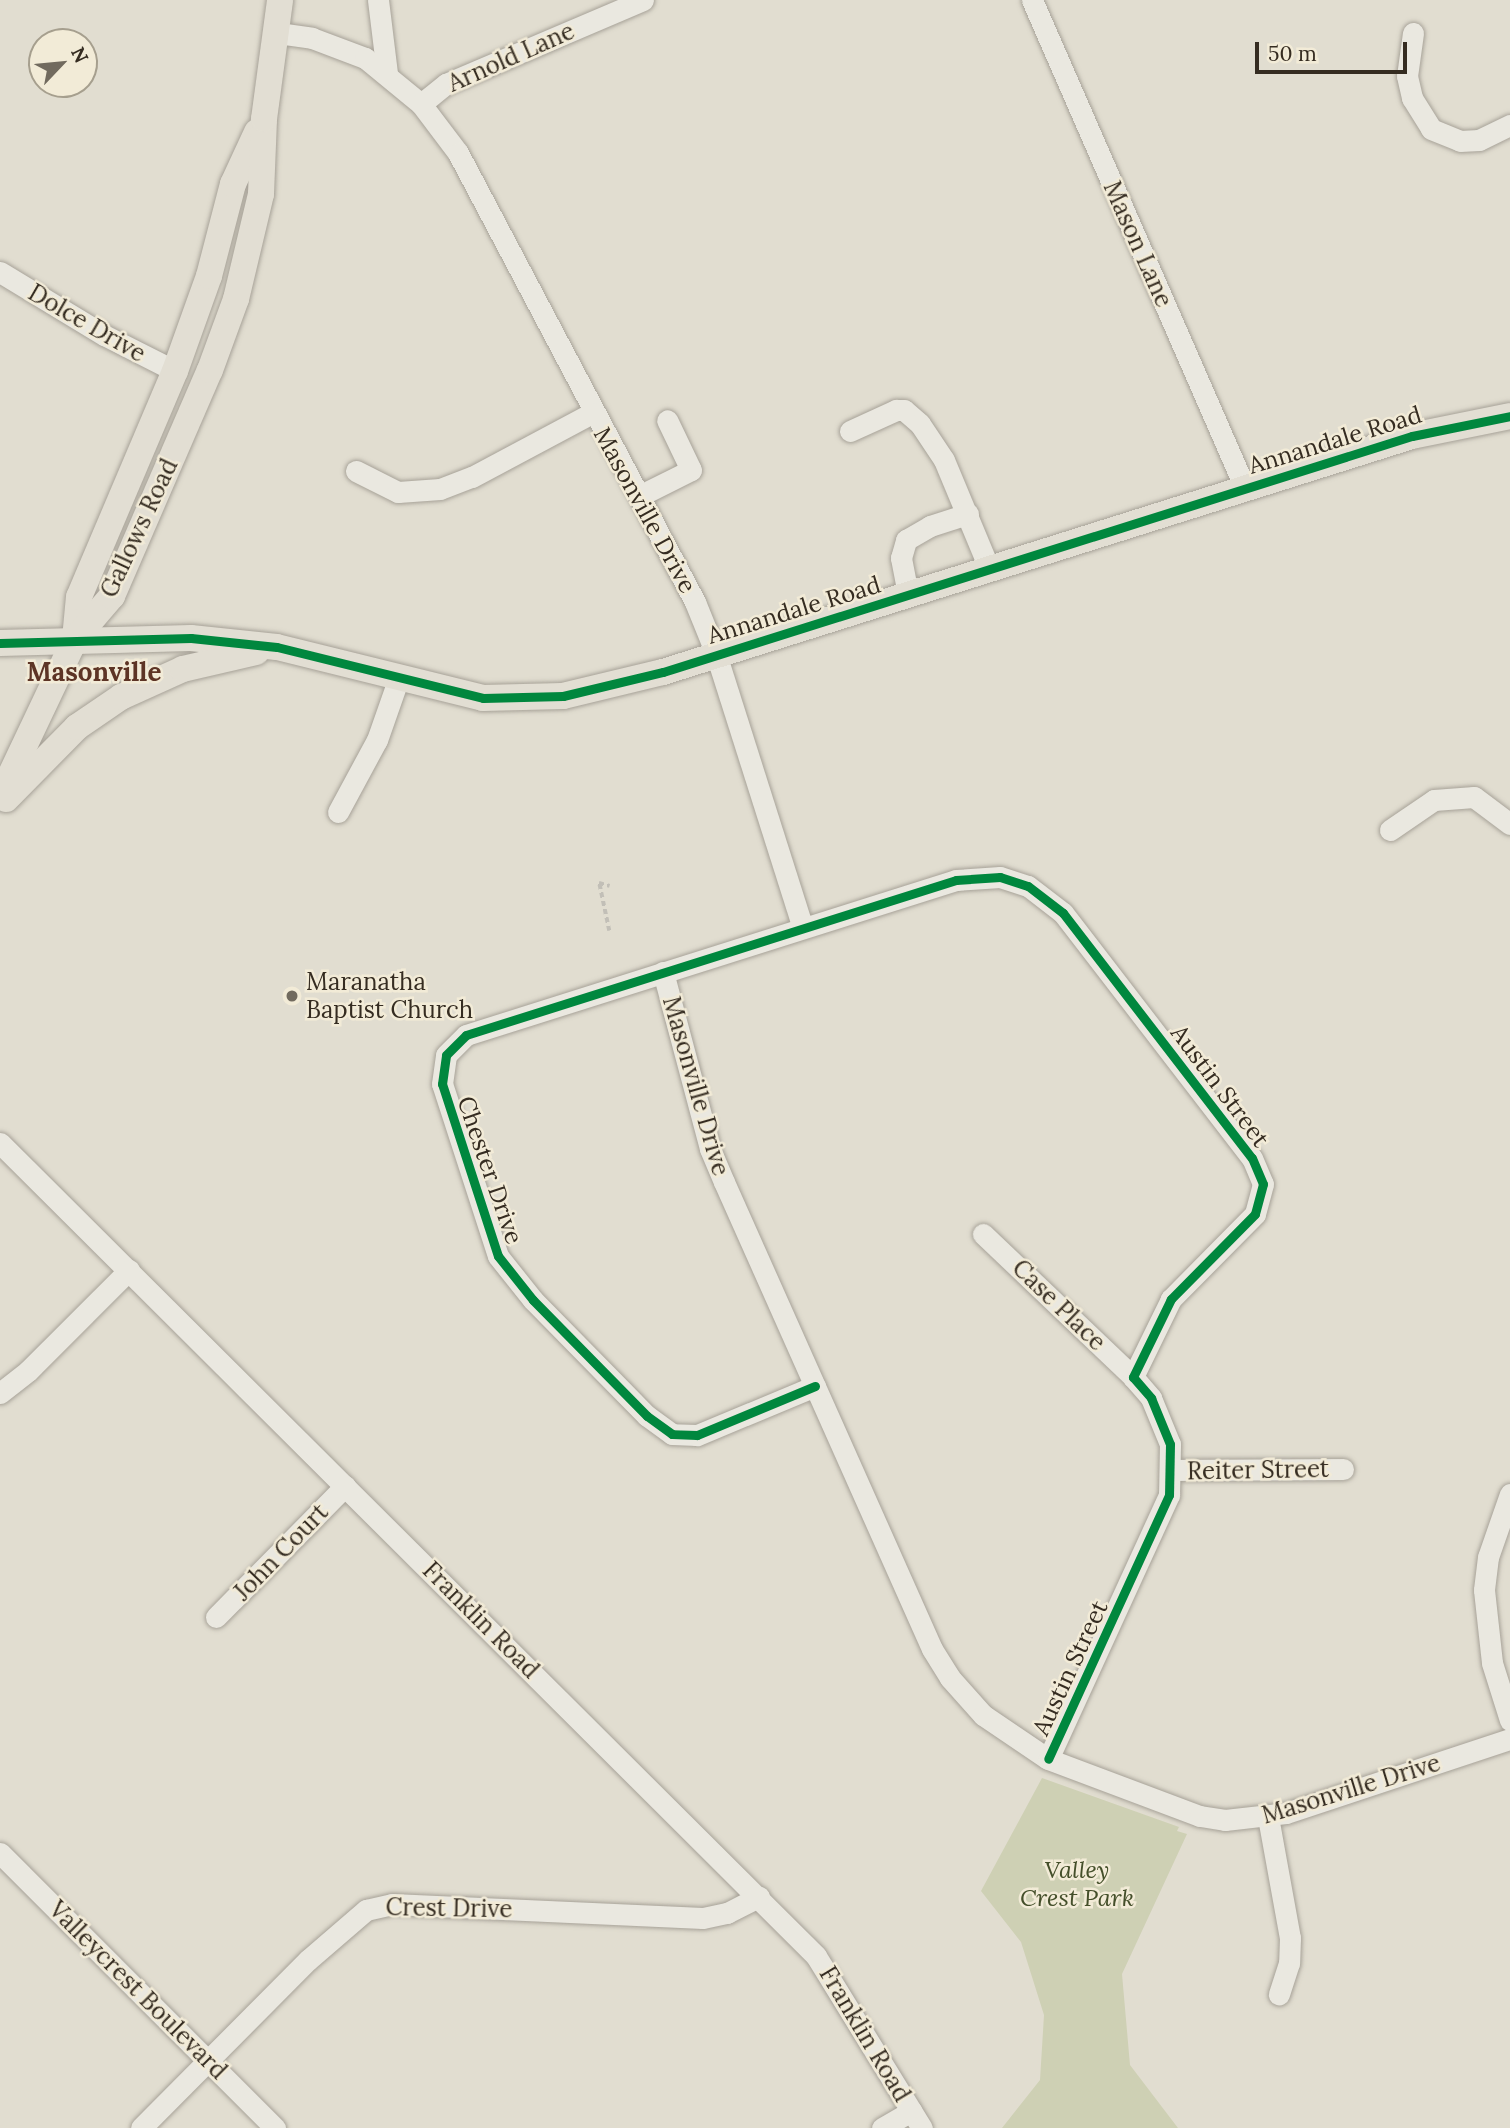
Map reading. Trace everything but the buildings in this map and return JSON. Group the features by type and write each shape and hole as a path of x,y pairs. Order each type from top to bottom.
{"main road":[{"name":"Gallows Road","path":"75,639 112,596 219,346 236,299 261,194 264,119 278,33 280,0"},
{"name":"Gallows Road","path":"75,639 79,597 175,372 209,276 233,184 264,119"},
{"name":"Annandale Road","path":"0,643 191,638 277,647 398,680 483,698 526,700 612,687 1412,436 1510,416"},
{"path":"0,797 75,639"},
{"path":"0,805 77,727 121,697 183,669 277,647"}],"street":[{"path":"378,0 387,73"},
{"name":"Arnold Lane","path":"421,104 446,84 643,0"},
{"name":"Mason Lane","path":"1032,0 1245,488"},
{"name":"Masonville Drive","path":"278,33 340,46 387,73 421,104 458,153 592,413 695,602 716,654 803,928 663,972 710,1149 928,1642 950,1678 999,1729 1048,1759 1200,1816 1226,1820 1268,1817 1510,1739"},
{"path":"1413,33 1407,76 1412,98 1431,129 1460,141 1479,140 1510,125"},
{"name":"Dolce Drive","path":"0,272 104,335 175,372"},
{"path":"850,431 904,410 920,424 944,460 989,568"},
{"path":"356,471 398,492 440,489 472,477 592,413"},
{"path":"639,496 691,470 667,420"},
{"path":"908,594 901,558 906,540 930,526 968,514"},
{"path":"338,812 377,740 398,680"},
{"path":"1390,830 1434,800 1474,797 1510,824"},
{"name":"Austin Street","path":"803,928 956,880 999,877 1028,886 1063,913 1252,1158 1263,1184 1255,1214 1186,1279 1133,1377 1162,1420 1172,1471 1161,1520 1048,1759"},
{"name":"Chester Drive","path":"663,972 466,1035 446,1055 442,1084 491,1240 512,1277 533,1300 647,1416 672,1434 702,1434 815,1386"},
{"name":"Franklin Road","path":"0,1143 816,1956 839,1987 917,2119"},
{"name":"Case Place","path":"983,1234 1133,1377"},
{"path":"0,1393 28,1371 129,1270"},
{"name":"Reiter Street","path":"1172,1471 1343,1469"},
{"name":"John Court","path":"215,1617 345,1486"},
{"path":"1510,1494 1488,1557 1484,1590 1492,1663 1510,1720"},
{"path":"1268,1817 1290,1938 1289,1963 1279,1994"},
{"name":"Valleycrest Boulevard","path":"0,1853 275,2128"},
{"name":"Crest Drive","path":"141,2128 351,1918 382,1905 703,1918 725,1914 759,1897"},
{"path":"882,2128 917,2119"}],"path":[{"path":"609,931 599,883 610,886"}],"green space":[{"name":"Valley Crest Park","path":"1042,1778 1179,1827 1177,1831 1187,1834 1122,1974 1130,2065 1178,2128 1002,2128 1040,2080 1044,2015 1021,1942 981,1891"}],"cycle path":[{"path":"0,643 191,638 277,647 483,698 563,696 663,672 1412,436 1510,416"},
{"path":"815,1386 697,1435 672,1434 647,1416 533,1300 498,1256 442,1084 446,1055 466,1035 956,880 1000,877 1028,886 1063,913 1252,1158 1263,1184 1255,1214 1171,1299 1133,1377 1151,1398 1170,1444 1169,1495 1048,1759"}],"place":[{"name":"Maranatha Baptist Church","path":"292,996"}],"district":[{"name":"Masonville","path":"94,672"}]}
